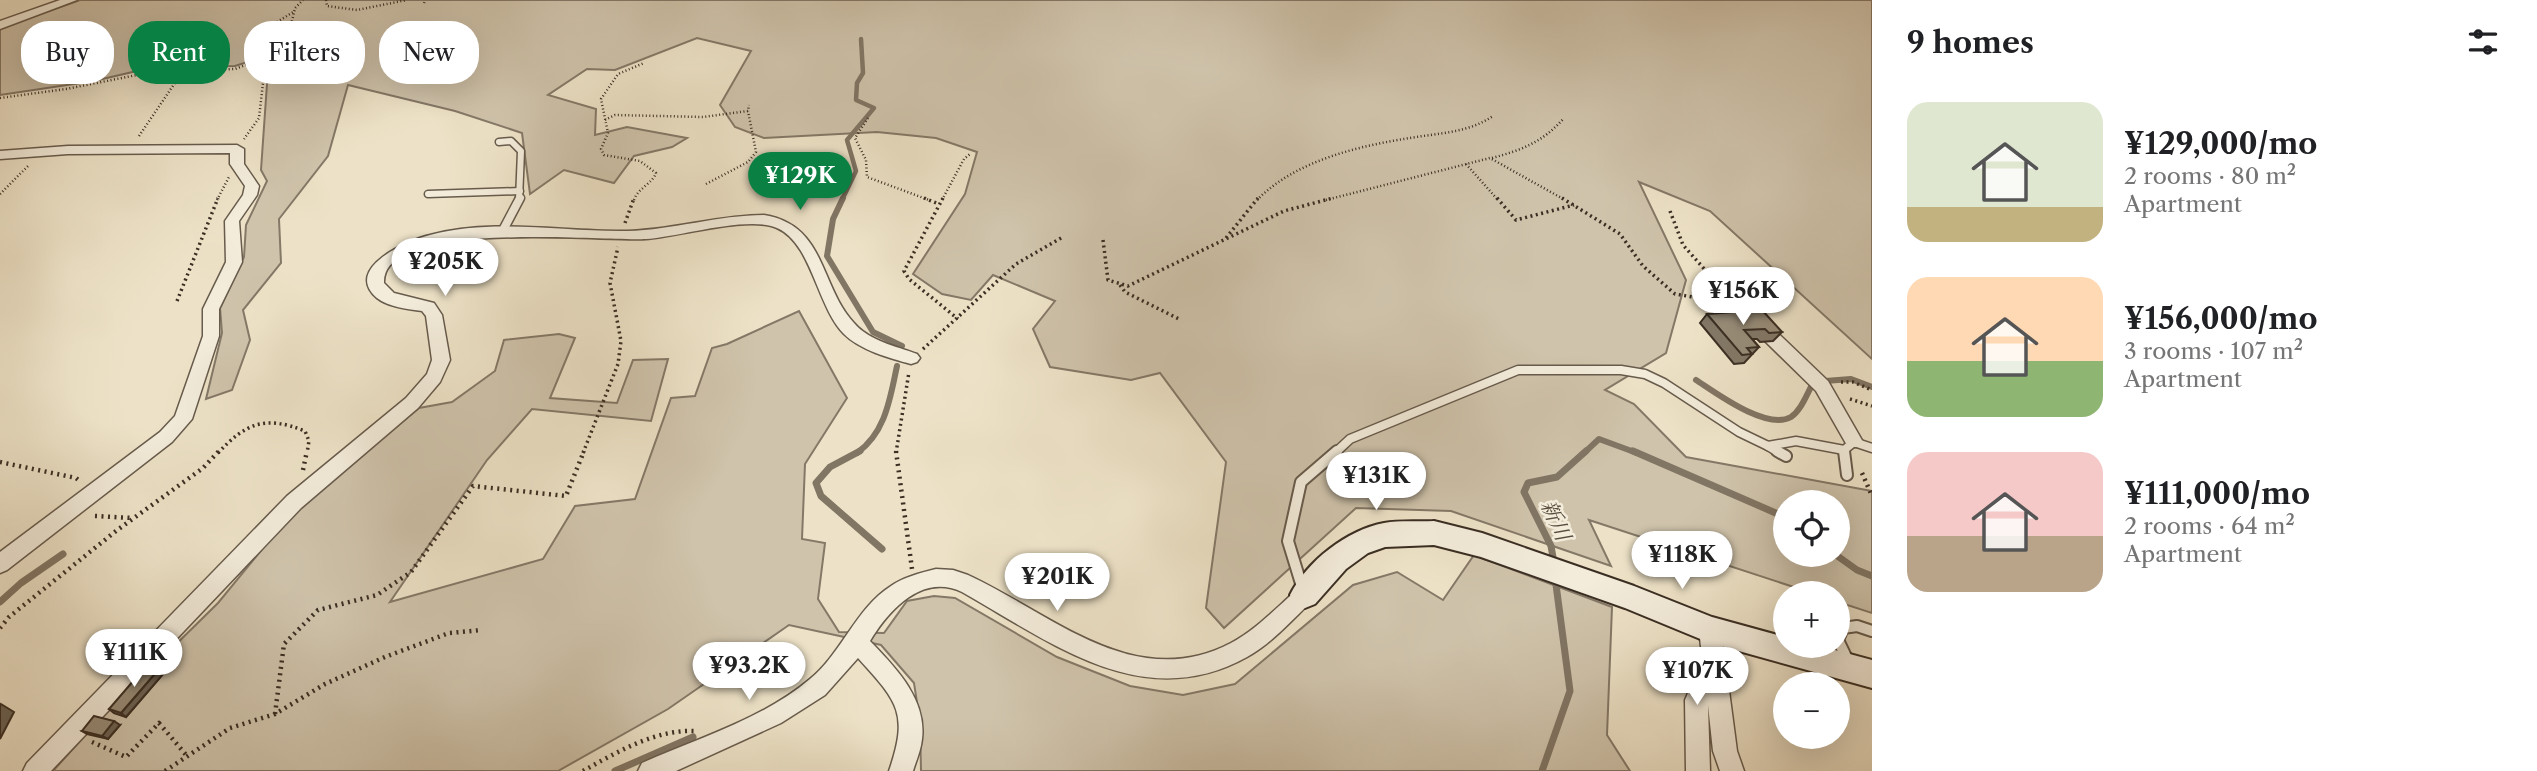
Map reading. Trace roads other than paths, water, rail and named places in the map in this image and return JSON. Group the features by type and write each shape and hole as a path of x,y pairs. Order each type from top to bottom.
{"street":[{"path":"0,25 71,0"},
{"path":"0,155 45,150 130,149 237,156 253,186 232,221 234,262 211,309 211,335 183,419 166,437 0,564"},
{"path":"35,771 293,502 412,402 434,377 441,360 434,315 428,307 390,299 381,293 376,284 377,274 383,264 394,253 413,244 502,232 645,236 752,220 786,225 804,242 823,287 848,328 866,341 911,359"},
{"path":"1733,300 1822,386 1849,446"},
{"path":"650,771 809,696 835,671 879,606 894,594 914,584 939,577 965,583 1063,641 1122,664 1166,670 1209,663 1240,650 1305,595 1336,560 1358,545 1384,535 1434,533 1482,545 1634,599 1710,630 1862,672"},
{"path":"1710,630 1725,751 1732,771"},
{"path":"857,642 900,689 909,711 911,739 901,771"},
{"path":"1698,771 1696,700 1717,685"}],"lane":[{"path":"499,142 511,141 521,151 520,198 502,232"},
{"path":"429,194 520,191"},
{"path":"1305,595 1288,541 1301,482 1350,439 1518,370 1620,370 1645,374 1664,383 1739,432 1786,456"},
{"path":"1768,446 1778,440 1793,439 1872,449"},
{"path":"1847,475 1849,446"},
{"path":"1862,672 1838,640 1843,628 1857,626 1872,631"}],"waterway":[{"path":"842,200 856,171 847,140 874,108 856,100 857,83 863,73 861,39"},
{"path":"843,198 833,219 827,256 873,332 902,346"},
{"path":"858,452 867,445 881,425 897,366"},
{"path":"1825,381 1851,379 1872,387"},
{"path":"1696,380 1742,409 1769,419 1781,420 1798,411 1812,385"},
{"name":"新川","path":"1584,453 1599,439 1637,453"},
{"name":"新川","path":"1554,563 1551,546 1524,492 1528,483 1557,477 1586,451"},
{"name":"新川","path":"1633,451 1773,512"},
{"path":"858,452 830,467 816,483 821,496 882,549"},
{"path":"0,602 21,583 63,554"},
{"name":"新川","path":"1850,565 1872,576"},
{"name":"新川","path":"1542,771 1570,691 1555,577"},
{"path":"615,771 693,737"}]}
